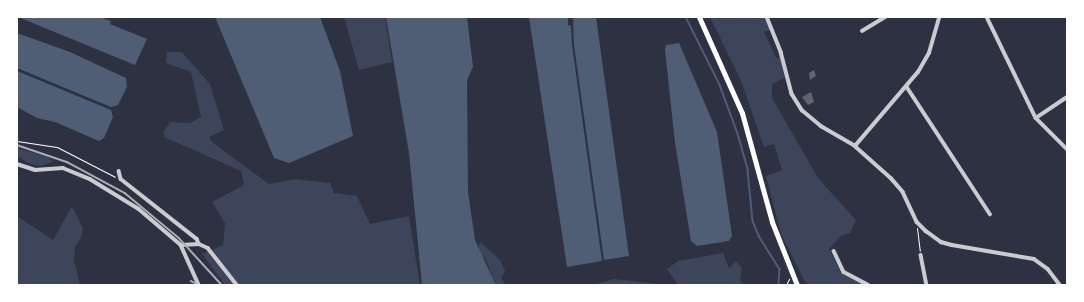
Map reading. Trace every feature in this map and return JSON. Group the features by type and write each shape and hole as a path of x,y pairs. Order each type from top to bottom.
{"main road":[{"path":"699,17 742,113 772,222 797,285"}],"street":[{"path":"767,17 795,100 815,122 855,146 898,184 921,227 941,242 1034,259 1048,269 1060,285"},
{"path":"862,31 886,17"},
{"path":"855,146 907,87 929,53 939,17"},
{"path":"987,17 1036,118 1067,149"},
{"path":"907,87 990,214"},
{"path":"1036,118 1067,97"},
{"path":"17,164 35,170 63,168 90,179 139,209 182,245 199,285"},
{"path":"119,171 122,179 197,239 199,244 213,253 237,285"},
{"path":"182,245 199,244"},
{"path":"834,251 844,272 868,285"},
{"path":"920,255 927,285"}],"path":[{"path":"17,141 57,147 122,179"},
{"path":"917,222 920,255"},
{"path":"786,285 789,279"}],"shaded area":[{"path":"18,17 100,17 111,21 110,24 147,39 135,65"},
{"path":"215,17 320,17 340,71 353,136 289,163 274,158"},
{"path":"344,17 385,17 392,62 359,70"},
{"path":"386,17 467,17 473,67 467,80 468,192 475,240 496,285 422,285 409,153"},
{"path":"529,17 568,17 568,25 571,26 572,45 602,261 567,267"},
{"path":"573,17 596,17 629,256 604,260 574,45"},
{"path":"710,17 765,17 770,30 764,32 776,58 780,57 785,78 772,84 772,98 818,178 856,220 850,233 841,236 829,249 841,273 864,285 809,285 805,282 781,234 766,176 782,170 774,144 764,147 741,81"},
{"path":"17,33 70,52 126,78 127,87 118,105 111,107 17,68"},
{"path":"679,43 717,132 732,236 729,241 697,246 691,241 675,143 665,50 666,45"},
{"path":"167,52 182,52 210,84 224,130 209,137 213,143 269,184 295,179 330,183 334,193 357,196 370,224 409,216 420,285 225,285 202,254 223,245 225,223 212,202 244,185 241,171 164,137 164,131 170,122 190,123 201,117 191,72 166,63"},
{"path":"17,71 111,110 113,117 104,138 99,141 55,122 37,118 17,107"},
{"path":"17,148 48,157 53,162 40,166 28,163 17,156"},
{"path":"72,206 83,228 81,237 75,247 74,260 80,285 17,285 17,216 53,240"},
{"path":"480,242 500,260 505,271 501,278 506,285 496,285 486,260 478,249"},
{"path":"723,253 729,268 736,261 742,268 740,280 743,285 678,285 667,269 678,261"},
{"path":"614,279 667,285 593,285"}],"building":[{"path":"814,70 816,76 810,80 809,73"},
{"path":"811,92 814,102 808,105 802,97"}],"waterway":[{"path":"686,17 720,85 738,134 748,170 753,221 759,236 780,269 779,285"}],"railway":[{"path":"17,145 67,162 125,193 179,238 222,285"},
{"path":"191,281 199,285"}]}
